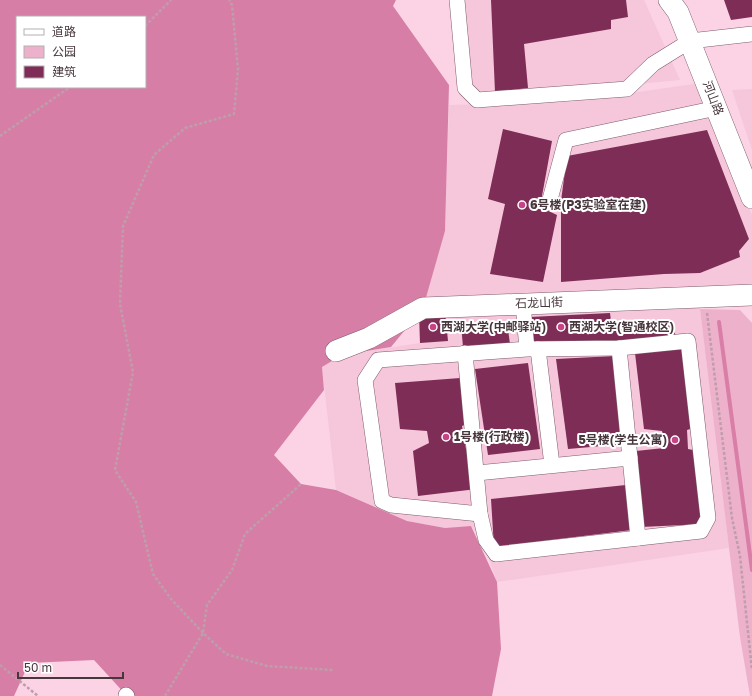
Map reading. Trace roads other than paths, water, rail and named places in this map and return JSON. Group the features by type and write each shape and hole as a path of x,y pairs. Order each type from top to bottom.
{"street":[{"path":"457,0 465,88 477,100 627,89 653,64 690,41 752,34"},
{"name":"河山路","path":"669,0 678,12 717,108 748,174 752,198"},
{"path":"549,203 566,140 717,108"},
{"name":"石龙山街","path":"336,351 369,338 423,308 752,295"},
{"path":"523,304 533,349 552,465"},
{"path":"465,353 480,514 486,540 496,554 701,531 708,518 688,341 620,348 533,349 465,353 378,360 364,380 382,501 391,505 480,514"},
{"path":"620,348 638,538"},
{"path":"477,472 630,458"}],"waterway":[{"path":"719,322 752,570"}],"place":[{"name":"6号楼(P3实验室在建)","path":"522,205"},
{"name":"西湖大学(中邮驿站)","path":"433,327"},
{"name":"西湖大学(智通校区)","path":"561,327"},
{"name":"1号楼(行政楼)","path":"446,437"},
{"name":"5号楼(学生公寓)","path":"675,440"}]}
